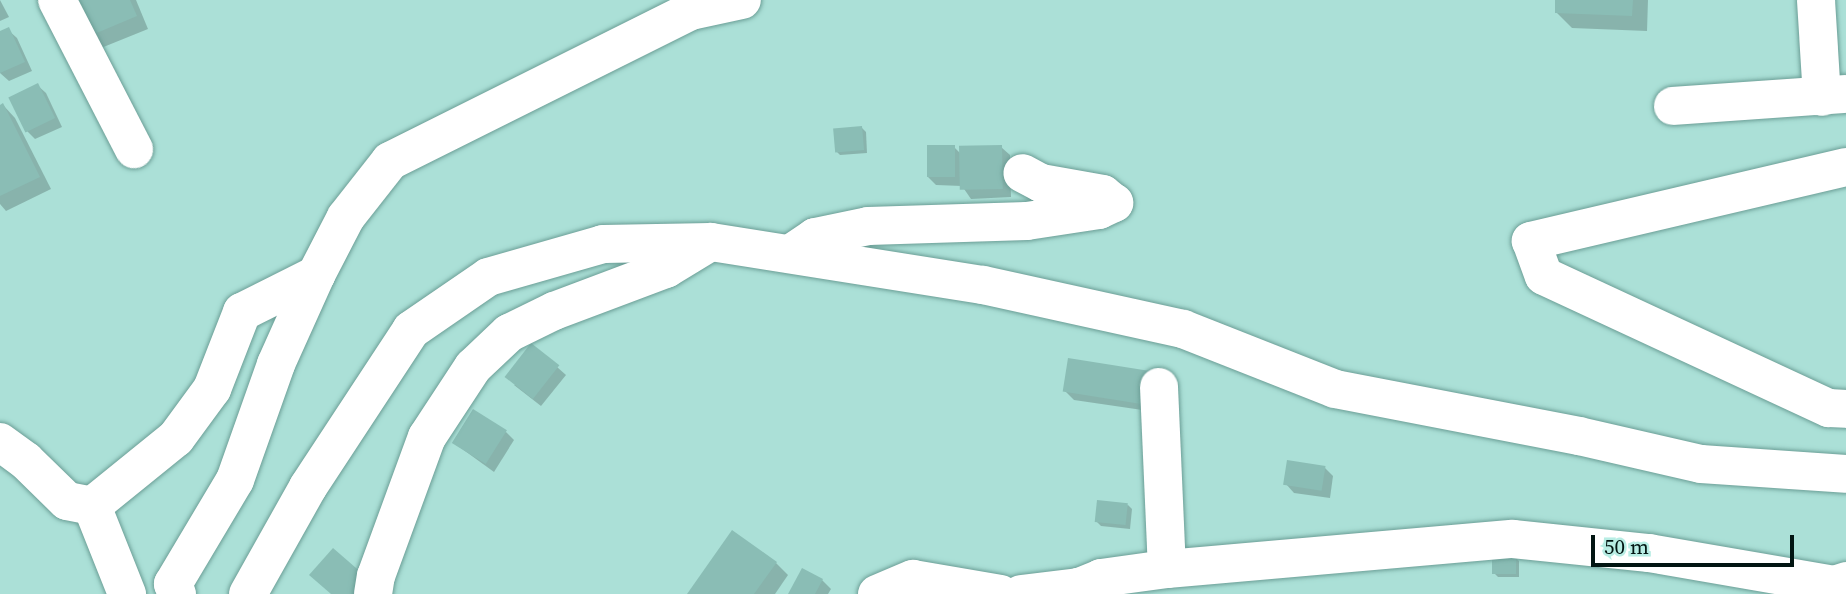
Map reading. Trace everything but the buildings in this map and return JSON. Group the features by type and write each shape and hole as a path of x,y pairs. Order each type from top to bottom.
{"street":[{"path":"57,0 134,149"},
{"path":"177,594 173,584 235,480 276,363 317,275 346,217 390,161 691,10 743,0"},
{"path":"1673,107 1834,95 1816,0"},
{"path":"1846,167 1531,241 1544,276 1829,408 1846,409"},
{"path":"790,254 815,237 867,226 1027,222 1099,210 1114,203 1103,194 1041,183 1022,173"},
{"path":"373,594 376,576 427,437 473,367 509,333 554,311 666,269 711,242"},
{"path":"248,594 308,487 411,330 488,277 603,244 711,242 983,285 1183,329 1335,389 1579,436 1701,464 1846,474"},
{"path":"0,442 26,461 66,501 92,506 176,438 212,388 242,312 317,275"},
{"path":"1159,387 1167,569"},
{"path":"92,506 127,594"},
{"path":"1021,594 1082,590 1101,578 1167,569 1513,539 1649,554 1834,585 1846,581"},
{"path":"877,594 913,579 1001,594"}]}
